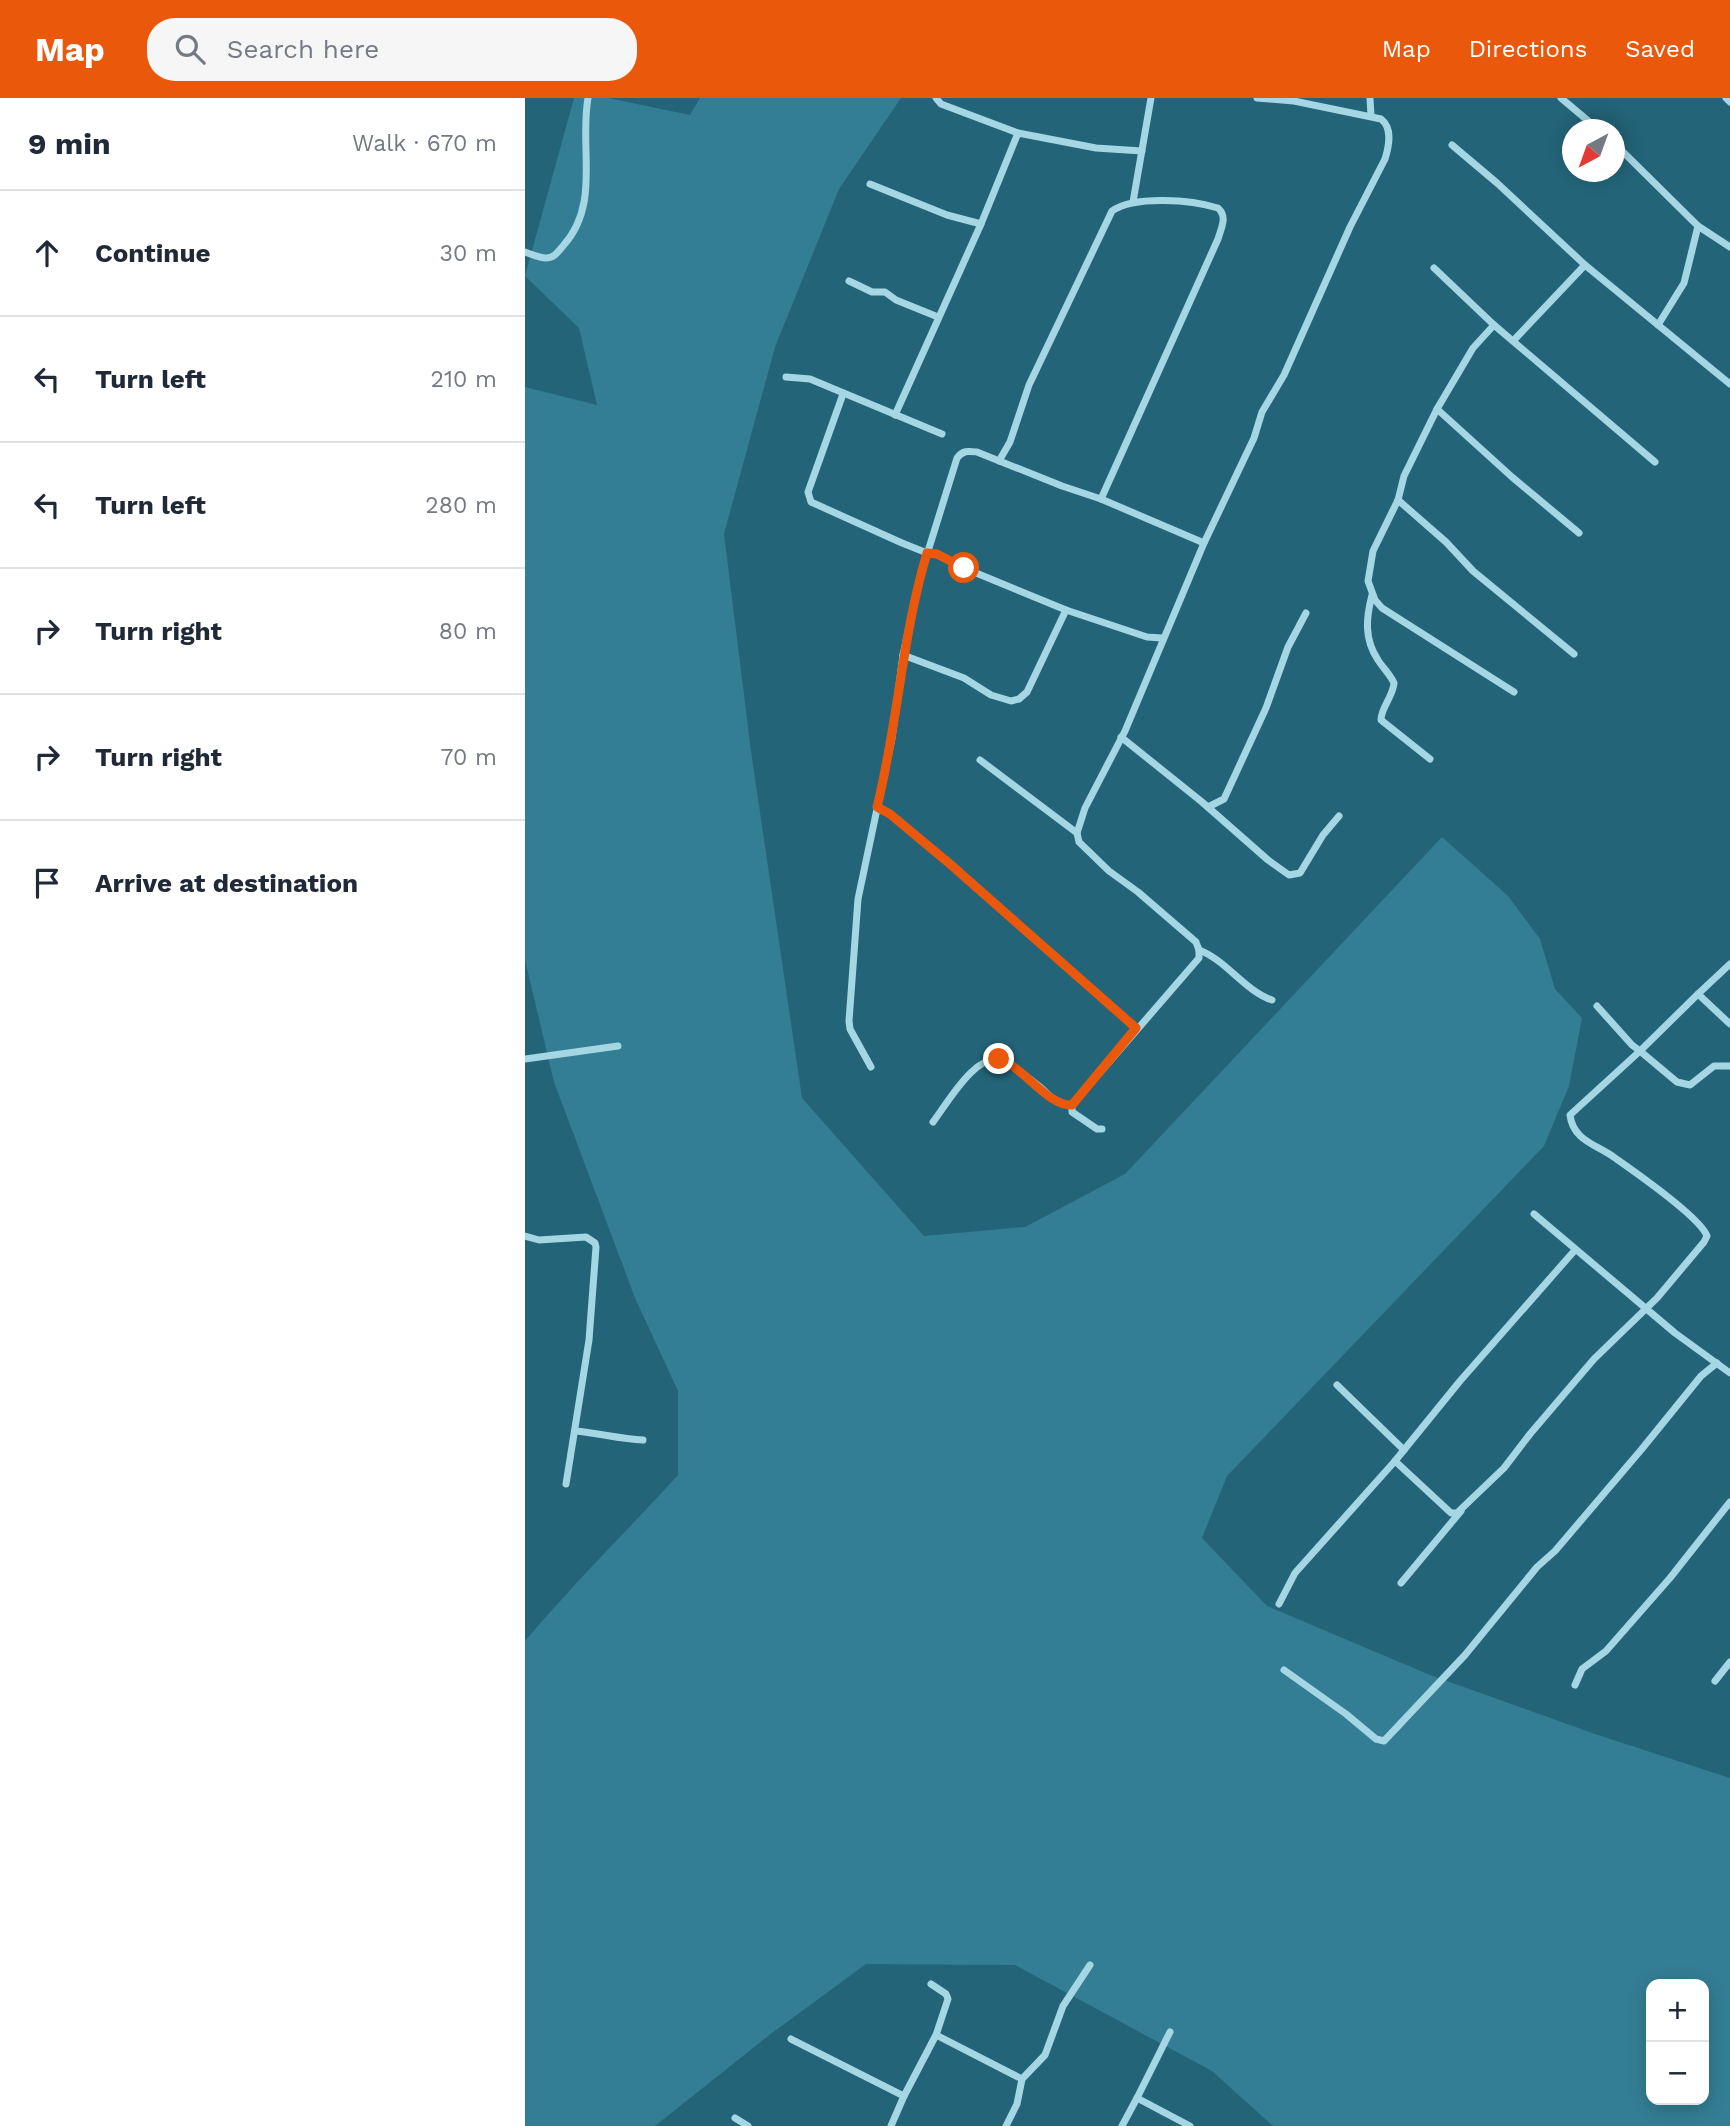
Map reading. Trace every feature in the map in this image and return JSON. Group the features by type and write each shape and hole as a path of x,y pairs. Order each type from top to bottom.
{"street":[{"path":"525,251 544,258 554,257 580,224 587,185 585,147 588,98"},
{"path":"936,98 941,104 1018,132 1082,145 1142,151"},
{"path":"1133,202 1151,98"},
{"path":"1102,1129 1097,1129 1072,1112 1072,1105 1199,958 1199,950 1196,942 1079,842 1077,833 1085,808 1121,737 1204,543 1254,438 1262,412 1284,374 1350,227 1385,159 1388,128 1381,119 1294,101 1257,98"},
{"path":"1370,98 1371,116"},
{"path":"1560,98 1587,119"},
{"path":"1725,98 1730,102"},
{"path":"895,415 981,224 1018,132"},
{"path":"1453,145 1585,265 1730,384"},
{"path":"1625,154 1699,226 1730,247"},
{"path":"870,184 947,215 981,224"},
{"path":"999,461 1010,442 1029,385 1108,216 1119,206 1133,202 1168,201 1211,206 1223,212 1224,218 1217,239 1101,499"},
{"path":"1658,325 1683,282 1699,226"},
{"path":"1514,340 1585,265"},
{"path":"1434,268 1495,325 1655,462"},
{"path":"849,281 863,289 885,292 896,300 938,317"},
{"path":"1495,325 1473,348 1437,409 1403,476 1398,500 1373,551 1368,580 1372,594 1382,608 1514,692"},
{"path":"786,377 810,379 942,434"},
{"path":"843,394 808,492 816,505 1066,610 1147,637 1163,638"},
{"path":"1437,409 1579,533"},
{"path":"871,1068 850,1029 849,1021 858,899 892,738 912,607 953,467 961,453 967,450 977,452 1101,499 1204,543"},
{"path":"1398,500 1446,542 1472,571 1574,654"},
{"path":"1372,594 1367,635 1375,657 1394,683 1380,716 1381,720 1430,759"},
{"path":"903,655 964,678 991,695 1011,701 1019,699 1027,692 1066,610"},
{"path":"1208,807 1224,799 1266,708 1288,647 1306,613"},
{"path":"1121,737 1289,875 1300,873 1323,835 1339,816"},
{"path":"981,761 1077,833"},
{"path":"877,807 890,814 950,864 1136,1028"},
{"path":"1199,950 1211,956 1258,993 1272,1000"},
{"path":"1401,1583 1467,1505 1504,1468 1594,1359 1657,1298 1704,1242 1707,1236 1705,1230 1622,1163 1587,1144 1571,1124 1570,1115 1730,964"},
{"path":"1698,994 1730,1024"},
{"path":"1597,1006 1632,1045 1677,1082 1690,1085 1714,1066 1730,1066"},
{"path":"525,1059 618,1046"},
{"path":"933,1122 976,1066 993,1060 1008,1063 1056,1103 1072,1105"},
{"path":"1534,1214 1675,1333 1730,1373"},
{"path":"525,1236 539,1240 586,1237 595,1243 589,1340 566,1484"},
{"path":"1279,1604 1295,1573 1395,1461 1460,1381 1575,1250"},
{"path":"1284,1670 1376,1739 1384,1741 1465,1655 1701,1376 1717,1363"},
{"path":"1337,1385 1404,1450"},
{"path":"575,1431 607,1434 622,1440 643,1440"},
{"path":"1395,1461 1451,1513 1457,1513 1467,1505"},
{"path":"1576,1685 1581,1669 1607,1651 1670,1578 1730,1502"},
{"path":"1715,1681 1730,1662"},
{"path":"1006,2126 1017,2104 1022,2079 1045,2055 1063,2006 1090,1965"},
{"path":"891,2126 936,2035 948,1999 946,1994 931,1984"},
{"path":"1122,2126 1170,2032"},
{"path":"936,2035 1022,2079"},
{"path":"791,2039 904,2096"},
{"path":"1137,2098 1190,2126"},
{"path":"735,2118 748,2126"}],"shaded area":[{"path":"574,98 608,98 690,115 700,98 901,98 839,189 775,347 724,534 751,751 802,1098 924,1236 1025,1227 1125,1174 1442,837 1508,896 1540,939 1555,989 1582,1018 1569,1086 1544,1146 1227,1476 1202,1538 1267,1606 1430,1675 1595,1734 1730,1778 1730,2126 1273,2126 1212,2071 1015,1965 866,1964 768,2036 655,2126 525,2126 525,1641 678,1475 678,1391 635,1298 554,1082 525,960 525,387 597,405 579,328 525,276"}],"route":[{"path":"964,568 937,554 927,553 912,607 892,738 877,807 890,814 950,864 1136,1028 1072,1105 1056,1103 1040,1087 999,1059"}]}
